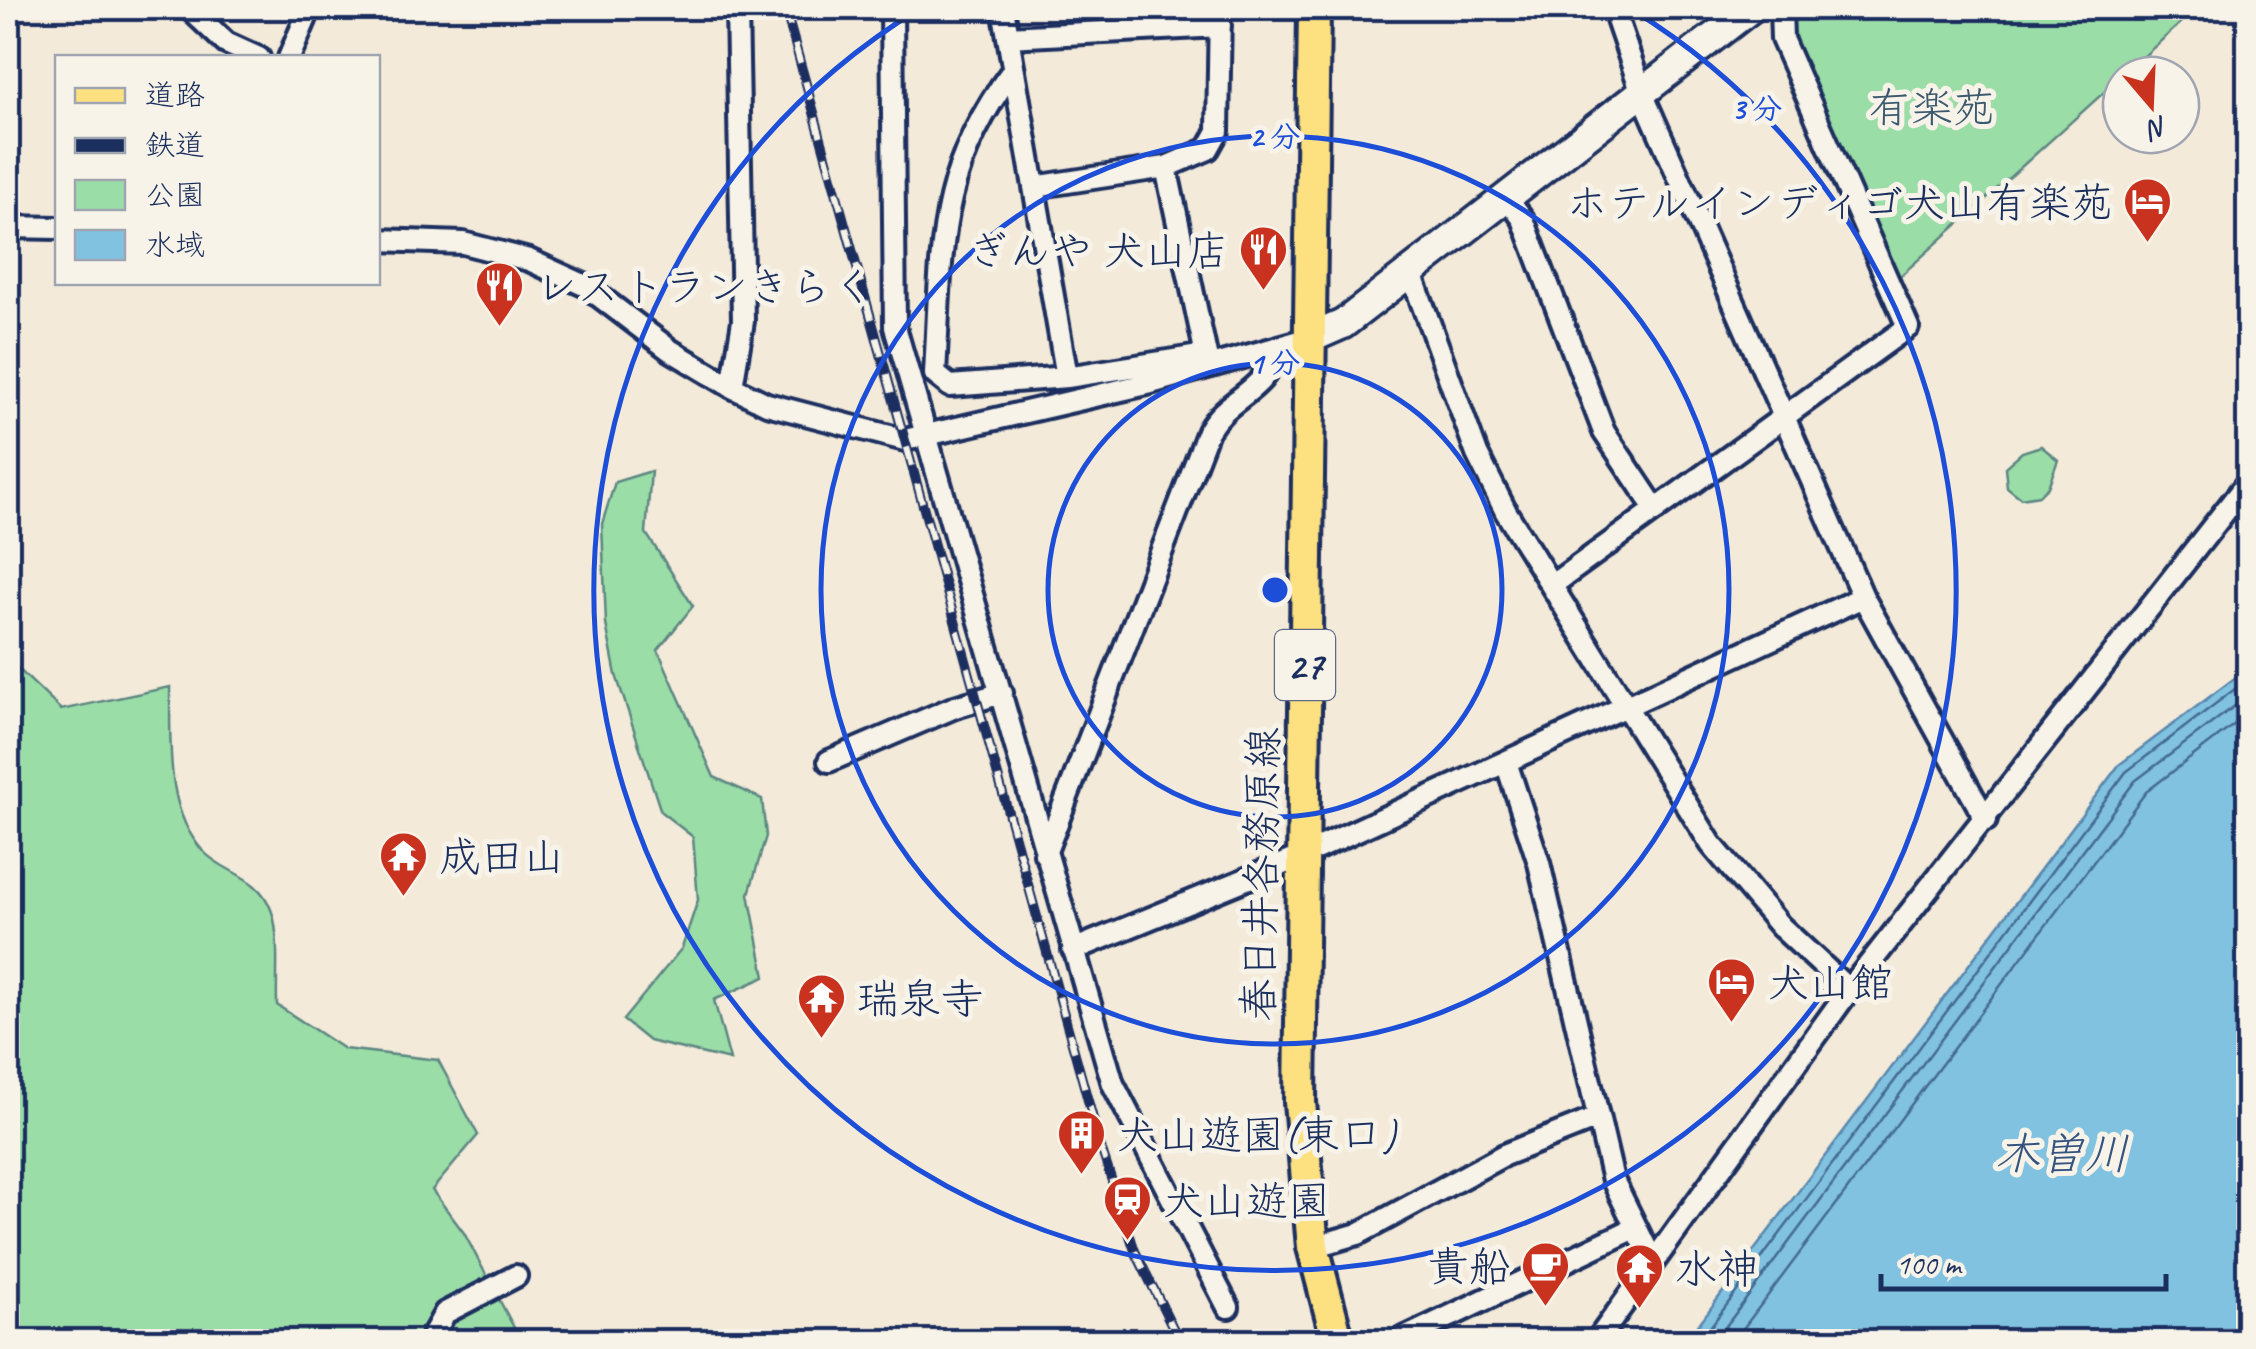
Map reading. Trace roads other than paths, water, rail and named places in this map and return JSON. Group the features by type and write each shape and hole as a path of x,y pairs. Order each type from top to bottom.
{"main road":[{"name":"春日井各務原線","path":"1314,8 1300,1102 1312,1247 1332,1334"}],"street":[{"path":"189,8 226,43 253,55"},
{"path":"290,55 310,8"},
{"path":"732,388 743,320 736,8"},
{"path":"892,8 896,327 1112,1084 1228,1308"},
{"path":"1003,8 1066,377"},
{"path":"1613,8 1642,93 1863,597 1986,820"},
{"path":"380,240 463,242 530,260 586,286 670,350 732,388 768,404 894,438 926,436 1208,361 1276,348 1343,324 1750,8"},
{"path":"1552,585 1908,327 1782,39 1781,8"},
{"path":"1008,37 1220,17 1218,132 1208,150 1166,167 1034,187"},
{"path":"1013,70 990,101 956,171 944,216 935,374 950,386 1208,361"},
{"path":"1166,167 1208,361"},
{"path":"1508,198 1523,218 1604,432 1656,510"},
{"path":"8,227 55,228"},
{"path":"1411,273 1477,454 1626,706 1711,844 1743,888 1850,990"},
{"path":"1046,854 1208,431 1215,420 1272,372 1276,348"},
{"path":"1596,1342 1850,990 2248,482"},
{"path":"1074,950 1506,762 1863,597"},
{"path":"829,762 955,706 1002,693"},
{"path":"1506,762 1539,864 1613,1180 1633,1229 1653,1262"},
{"path":"1312,1247 1358,1234 1504,1155 1596,1118"},
{"path":"1396,1342 1633,1229"},
{"path":"429,1342 445,1313 516,1276"}],"water":[{"name":"木曽川","path":"2248,657 2248,1341 1686,1341 2119,765 2240,674"}],"railway":[{"path":"785,8 1102,1151 1135,1251 1180,1342"}],"place":[{"name":"ホテルインディゴ犬山有楽苑","path":"2148,244"},
{"name":"ぎんや 犬山店","path":"1264,292"},
{"name":"レストランきらく","path":"500,328"},
{"name":"成田山","path":"404,898"},
{"name":"犬山館","path":"1732,1024"},
{"name":"瑞泉寺","path":"822,1040"},
{"name":"犬山遊園(東口)","path":"1081,1176"},
{"name":"犬山遊園","path":"1127,1242"},
{"name":"貴船","path":"1546,1308"},
{"name":"水神","path":"1640,1310"}],"park label":[{"name":"有楽苑","path":"1932,107"}]}
